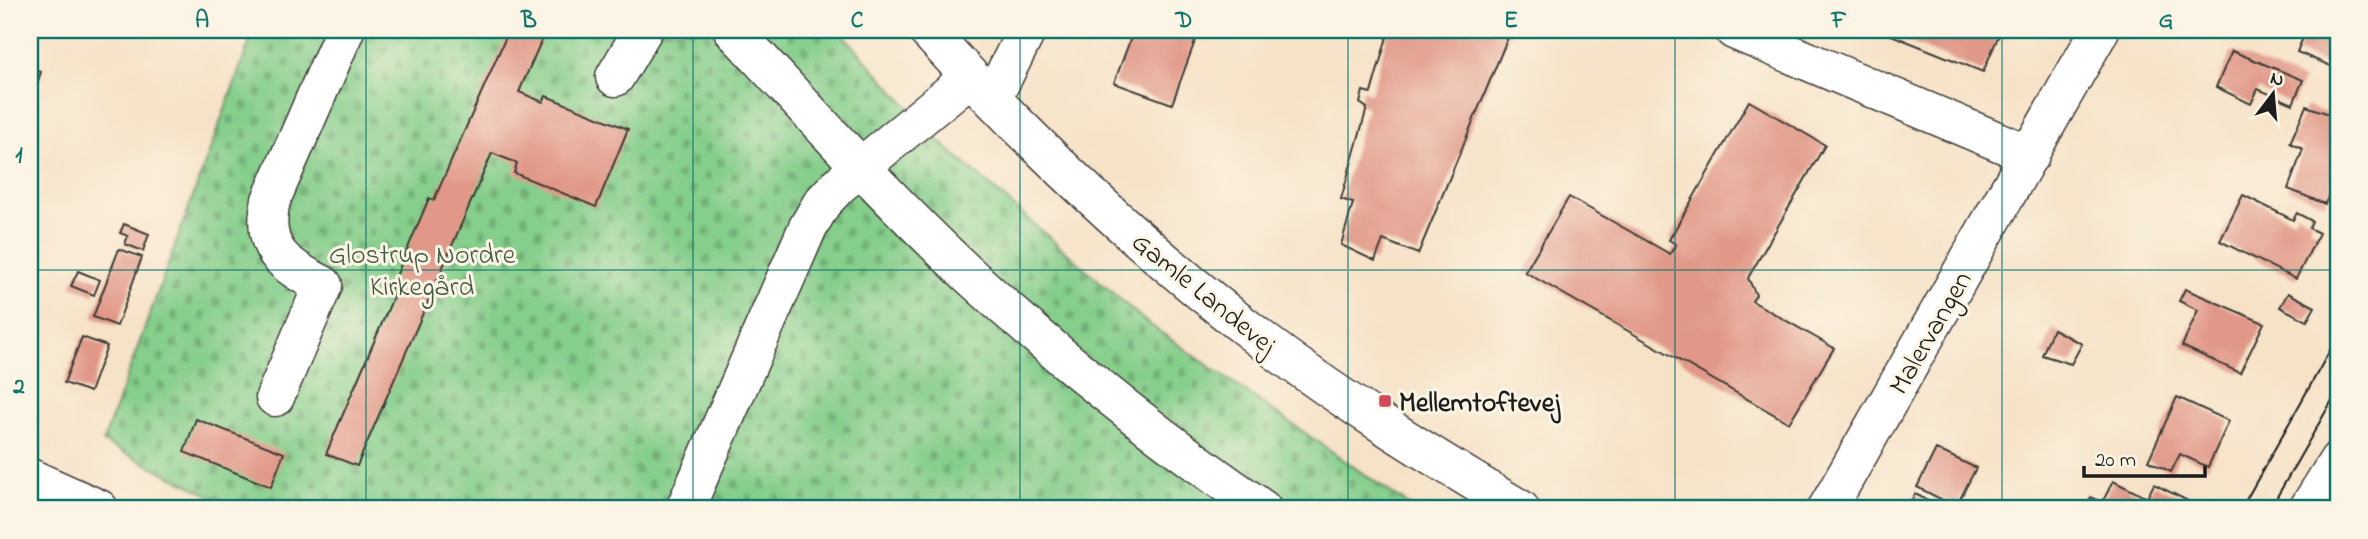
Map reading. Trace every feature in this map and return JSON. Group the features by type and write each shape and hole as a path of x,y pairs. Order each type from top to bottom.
{"street":[{"path":"275,397 323,285 282,260 270,243 266,222 271,200 345,30"},
{"path":"615,77 643,30"},
{"path":"733,30 861,167 967,273 1050,348 1195,462 1262,509"},
{"name":"Gamle Landevej","path":"927,30 981,88 1111,215 1266,342 1411,443 1520,509"},
{"path":"685,509 808,227 822,203 861,167 981,88 1027,30"},
{"path":"1734,30 2030,155"},
{"name":"Malervangen","path":"1827,509 2101,30"},
{"path":"2308,509 2338,461"},
{"path":"30,478 99,509"}],"green space":[{"name":"Glostrup Nordre Kirkegård","path":"254,30 839,30 940,142 1146,322 1414,509 237,509 103,442"}],"building":[{"path":"509,30 546,30 519,92 543,102 546,96 628,129 596,207 514,173 517,163 492,153 357,466 326,454 394,295 389,293 429,198 434,200"},
{"path":"1134,30 1199,30 1172,104 1114,83"},
{"path":"1389,30 1511,30 1418,254 1383,240 1375,261 1341,245 1353,203 1341,199 1367,108 1360,103 1363,91 1371,93"},
{"path":"1879,30 2001,30 1983,72"},
{"path":"2306,30 2338,30 2338,69 2297,52"},
{"path":"2232,51 2303,80 2293,104 2258,89 2251,104 2216,87"},
{"path":"30,68 41,72 34,92 30,91"},
{"path":"1749,101 1825,145 1748,278 1756,295 1752,301 1834,348 1789,423 1525,272 1569,197 1670,254 1676,244 1669,240"},
{"path":"2306,106 2338,117 2338,175 2325,204 2288,189 2303,149 2290,143"},
{"path":"2243,195 2293,220 2297,213 2312,221 2309,228 2319,233 2296,279 2220,241"},
{"path":"124,224 149,234 143,251 125,244 128,236 120,233"},
{"path":"119,249 142,257 117,326 93,317"},
{"path":"78,271 100,280 94,295 71,286"},
{"path":"2185,289 2264,323 2240,373 2182,346 2198,310 2179,301"},
{"path":"2288,293 2315,307 2307,321 2280,307"},
{"path":"2053,329 2082,344 2071,364 2042,355"},
{"path":"82,337 107,346 90,392 64,383"},
{"path":"2177,397 2229,421 2208,467 2180,454 2171,472 2148,461"},
{"path":"196,419 284,453 271,487 184,452"},
{"path":"1936,449 1976,468 1956,507 1917,487"},
{"path":"2113,481 2147,498 2154,484 2188,501 2184,509 2085,509 2091,497 2102,503"},
{"path":"1915,494 1946,509 1907,509"}],"tram line":[{"path":"2241,509 2338,336"},
{"path":"2270,509 2338,390"}],"place":[{"name":"Mellemtoftevej","path":"1385,401"}]}
